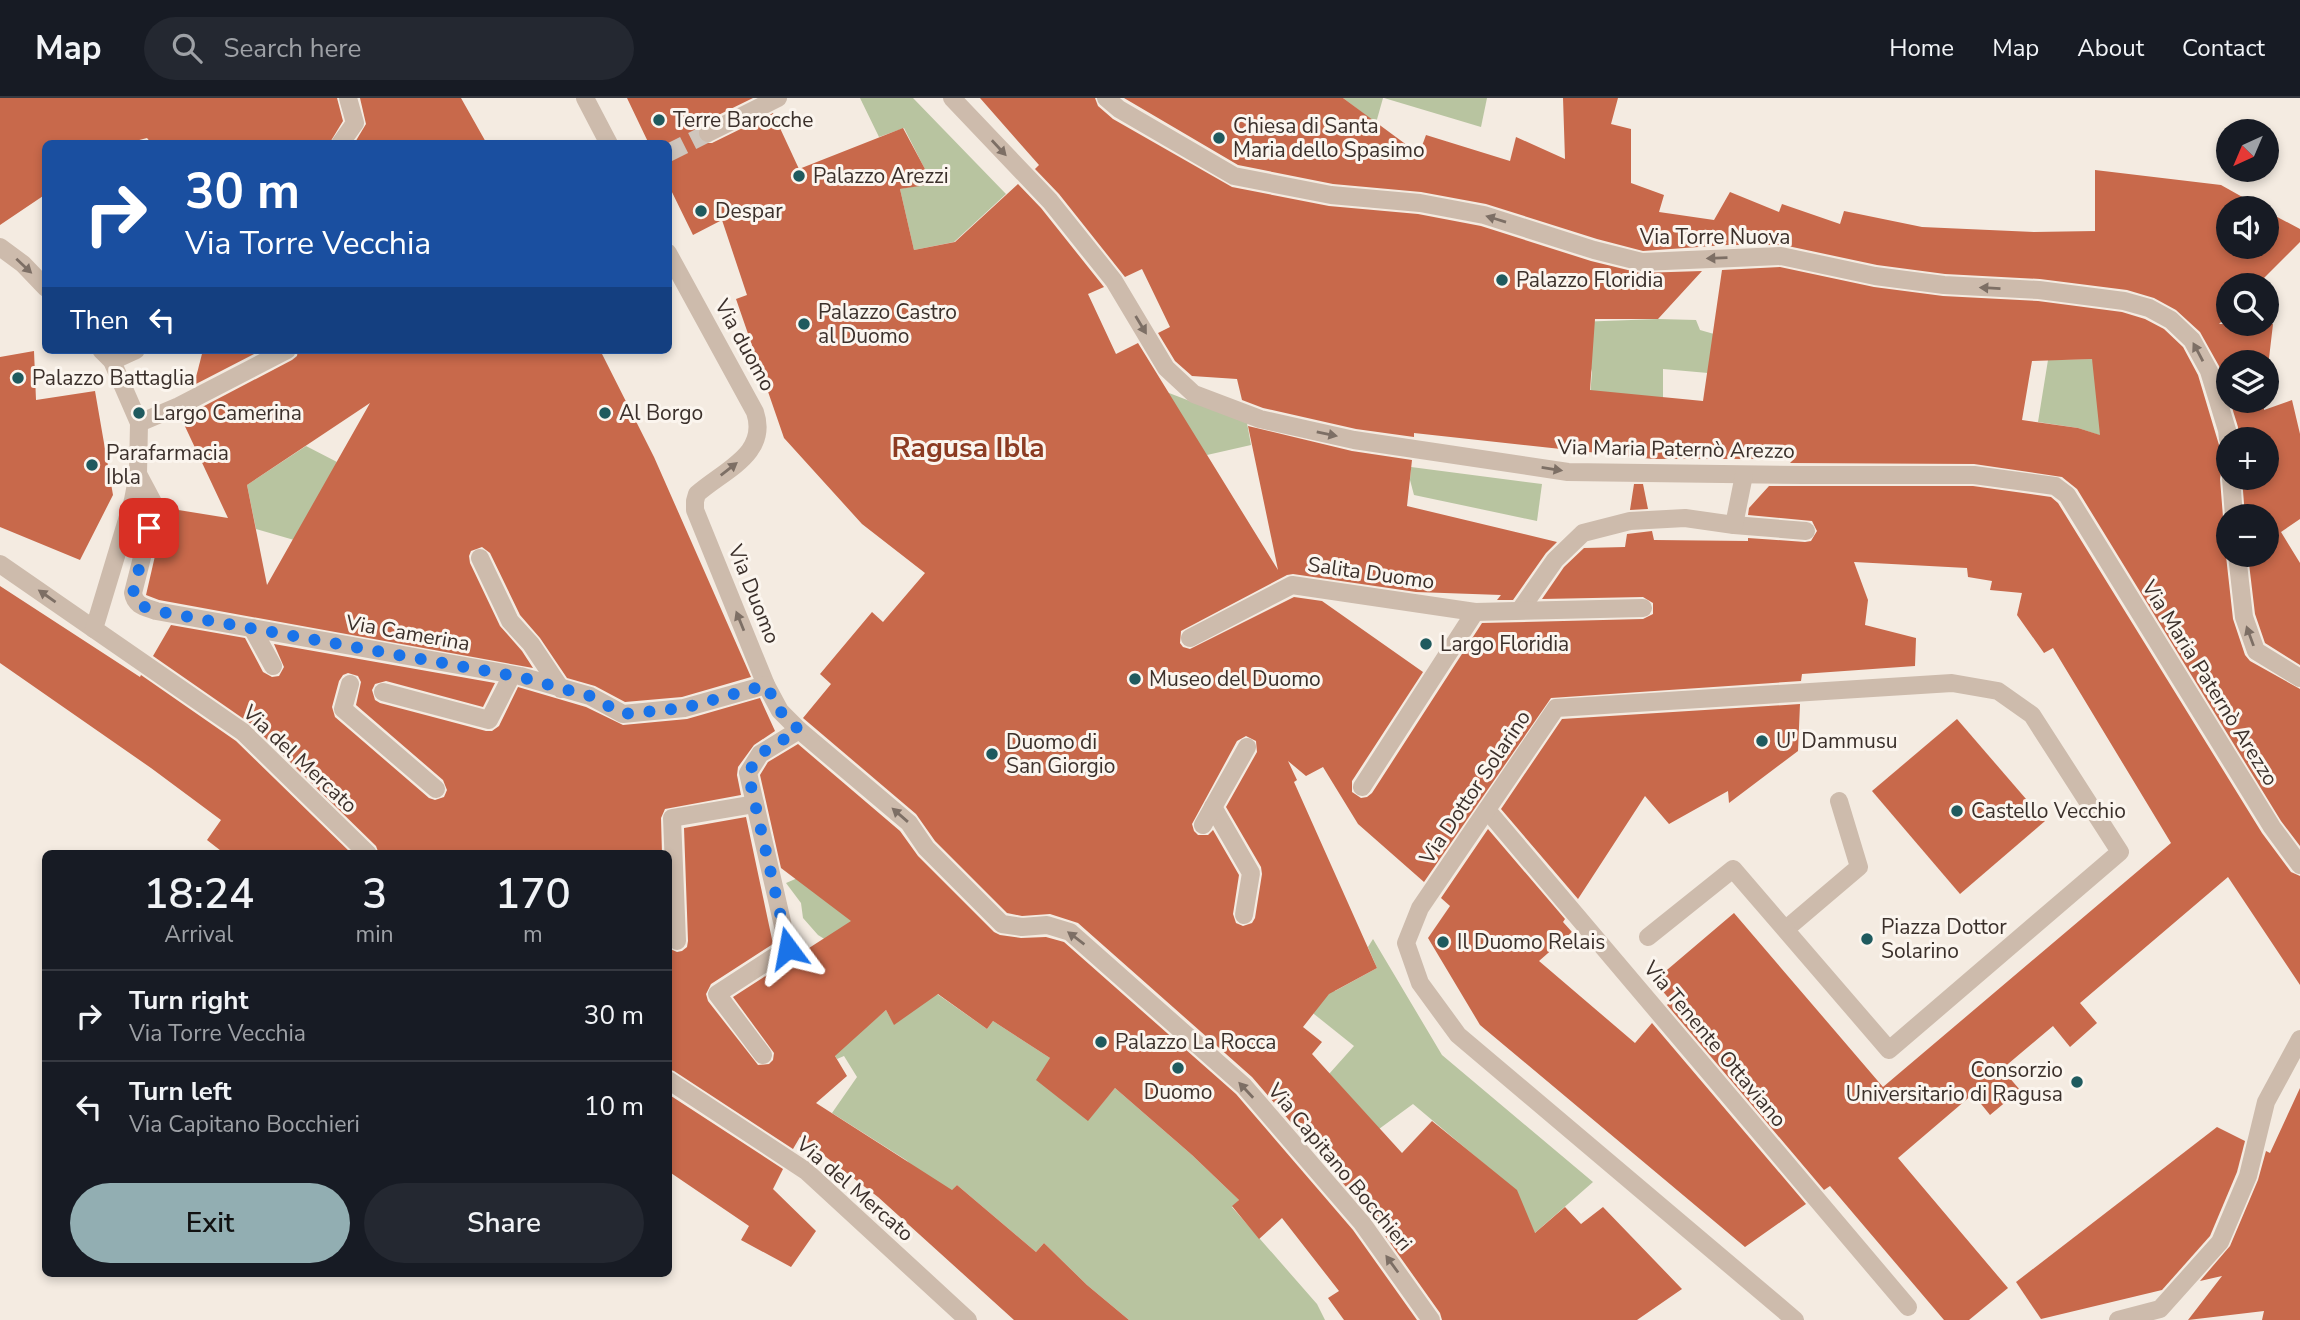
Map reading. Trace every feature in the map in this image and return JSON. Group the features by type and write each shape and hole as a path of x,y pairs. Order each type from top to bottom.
{"street":[{"path":"343,140 355,123 348,98"},
{"path":"585,98 607,140"},
{"path":"708,133 778,98"},
{"name":"Via Maria Paternò Arezzo","path":"952,98 1058,211 1114,281 1166,368 1195,394 1261,419 1354,440 1555,470 1745,475 1974,475 2055,486 2067,495 2272,827 2300,866"},
{"name":"Via Torre Nuova","path":"1106,98 1119,109 1234,176 1331,195 1420,203 1483,215 1642,262 1781,256 1875,276 1944,285 2039,290 2124,301 2149,308 2171,320 2192,340 2208,371 2226,427"},
{"path":"0,247 23,264 42,284"},
{"name":"Via duomo","path":"672,260 759,424 753,447 697,494 695,510 699,521"},
{"path":"139,423 179,406 279,354"},
{"path":"94,629 133,500 138,474 139,423 107,356"},
{"name":"Via Camerina","path":"138,474 155,506 133,593 134,600 141,606 156,611 512,675 590,696 623,714 684,708 766,685"},
{"path":"1734,525 1745,475"},
{"path":"1520,610 1555,561 1583,533 1630,521 1685,518 1805,531"},
{"name":"Via Duomo","path":"699,521 766,685"},
{"path":"480,558 510,621 531,644 561,689"},
{"name":"Via del Mercato","path":"0,564 243,732 364,850"},
{"path":"2238,567 2244,617 2256,651 2300,678"},
{"name":"Salita Duomo","path":"1190,638 1292,585 1475,612 1643,608"},
{"path":"1362,787 1475,612"},
{"path":"252,628 272,666"},
{"path":"383,692 489,720 512,675"},
{"name":"Via Dottor Solarino","path":"1786,929 1889,1050 2120,852 2032,715 1998,691 1952,682 1556,708 1420,908 1406,943 1420,983 1458,1035 1795,1320"},
{"path":"350,684 343,709 436,789"},
{"name":"Via Capitano Bocchieri","path":"766,685 780,711 909,823 926,848 1002,924 1047,925 1070,932 1244,1086 1362,1223 1431,1320"},
{"path":"763,1055 717,994 788,948 748,773 760,754 799,730"},
{"path":"1203,825 1247,747"},
{"path":"1648,937 1733,869 1786,929 1859,867 1839,801"},
{"path":"677,941 672,818 755,804"},
{"path":"1213,807 1251,873 1244,915"},
{"name":"Via Tenente Ottaviano","path":"1487,810 1908,1307"},
{"path":"2118,1320 2160,1309 2220,1242 2248,1176 2266,1102 2300,1039"},
{"name":"Via del Mercato","path":"672,1083 806,1171 968,1320"}],"green space":[{"path":"860,98 913,98 1006,194 954,242 914,250 900,189 932,183 904,128 879,137"},
{"path":"1343,98 1383,98 1376,123"},
{"path":"1384,98 1487,98 1481,127"},
{"path":"1696,320 1700,330 1721,336 1708,373 1663,369 1663,398 1589,409 1592,372 1577,322"},
{"path":"2092,359 2126,444 2078,428 2038,422 2048,360"},
{"path":"1156,388 1247,423 1251,445 1207,455"},
{"path":"306,446 337,462 308,544 256,529 247,485"},
{"path":"1411,467 1542,484 1537,521 1414,495 1410,480"},
{"path":"807,874 864,931 842,950 818,935 803,918 801,903 786,883"},
{"path":"1373,939 1442,1055 1593,1182 1528,1239 1489,1168 1413,1104 1379,1129 1329,1074 1354,1046 1314,1014 1287,984 1294,945 1335,991 1377,968 1368,947"},
{"path":"933,991 987,1029 993,1021 1050,1058 1088,1120 1115,1088 1239,1200 1232,1207 1317,1304 1325,1320 1129,1320 1087,1285 1044,1243 1036,1252 957,1185 947,1196 906,1160 832,1113 857,1077 844,1056 837,1059 814,1021 858,1034 886,1010 894,1024"}],"building":[{"path":"0,98 337,98 343,121 331,140 42,140 42,197 0,225"},
{"path":"360,98 461,98 485,140 356,140 366,124"},
{"path":"627,98 753,98 702,123 697,132 698,139 702,143 712,143 773,113 799,169 903,128 933,184 900,189 914,250 955,242 1018,184 1041,208 1104,287 1088,294 1116,354 1138,343 1278,570 1248,426 1352,451 1412,460 1407,506 1557,542 1546,553 1513,600 1497,600 1501,595 1416,592 1293,574 1181,631 1180,643 1190,649 1294,597 1322,601 1423,672 1352,781 1352,792 1361,798 1372,793 1482,623 1643,619 1653,614 1653,603 1643,597 1542,599 1564,567 1584,548 1625,547 1627,534 1652,531 1654,540 1748,541 1748,538 1811,541 1817,531 1812,521 1748,515 1749,508 1769,486 1973,486 2051,497 2058,503 2262,833 2291,872 2300,876 2300,985 2228,877 2080,1003 2097,1023 2070,1047 2053,1026 2002,1069 2020,1090 1990,1115 1973,1094 1898,1158 2008,1288 1969,1320 1944,1320 1830,1186 1824,1190 1667,1005 1671,1001 1654,981 1734,913 1883,1087 2171,843 2053,648 2044,653 2017,615 2022,593 1990,590 1992,581 1968,577 1967,568 1854,562 1868,600 1865,625 1916,638 1915,666 1802,674 1801,681 1551,698 1424,882 1358,824 1323,767 1306,776 1288,761 1297,780 1294,782 1377,968 1329,994 1303,1027 1322,1042 1312,1054 1402,1153 1432,1121 1517,1190 1535,1233 1565,1207 1581,1224 1603,1207 1682,1289 1637,1320 1442,1320 1440,1313 1371,1216 1252,1077 1078,923 1050,914 1022,916 1007,913 935,841 916,814 803,718 831,684 820,674 872,612 883,622 925,573 862,524 784,438 736,299 747,295 722,220 693,235 672,192 672,140 647,140","holes":["1246,736 1256,741 1257,752 1226,807 1261,867 1255,918 1252,923 1243,926 1236,923 1233,914 1239,875 1213,830 1208,835 1198,835 1192,824 1237,741"]},
{"path":"980,98 1095,98 1098,106 1113,119 1232,187 1329,206 1418,214 1481,226 1591,261 1640,273 1702,271 1658,319 1595,319 1590,390 1703,401 1722,270 1780,267 1874,287 1943,296 2038,301 2122,312 2145,319 2164,329 2183,347 2198,375 2216,435 2216,490 2221,490 2222,504 2216,504 2216,567 2227,567 2233,619 2245,655 2250,661 2300,689 2300,846 2281,821 2077,489 2062,477 1974,464 1790,463 1794,459 1653,459 1414,433 1414,437 1356,429 1263,408 1242,400 1237,379 1192,376 1175,361 1158,333 1170,327 1142,269 1125,277 1059,194 1035,169 1039,165","holes":["2092,359 2100,435 2078,428 2022,420 2032,361"]},
{"path":"1124,98 1343,98 1419,154 1426,135 1510,161 1516,137 1565,159 1563,98 1618,98 1611,124 1631,129 1631,183 1664,195 1659,212 1714,220 1730,192 1779,212 1782,204 1840,224 1844,211 1922,227 2034,232 2095,231 2095,170 2221,185 2241,196 2216,196 2216,259 2279,259 2279,218 2300,229 2300,242 2269,273 2216,273 2216,336 2272,336 2270,350 2216,350 2216,361 2200,332 2176,310 2154,298 2127,290 2040,279 1945,274 1877,265 1783,245 1726,245 1643,251 1486,204 1421,192 1333,184 1238,165"},
{"path":"34,351 36,400 95,391 113,495 80,560 0,527 0,357"},
{"path":"202,354 254,354 194,385"},
{"path":"297,354 602,354 654,457 751,677 682,697 625,702 595,686 567,678 540,638 520,615 490,553 482,547 471,551 470,563 500,626 533,668 159,600 146,595 166,508 228,518 182,420 292,360","holes":["370,403 267,585 247,485"]},
{"path":"2292,400 2300,434 2300,519 2281,532 2300,563 2300,665 2265,643 2255,614 2249,567 2279,567 2279,504 2244,504 2243,490 2279,490 2279,427 2238,427 2234,413 2279,413 2279,405"},
{"path":"1634,484 1643,484 1648,509 1630,510"},
{"path":"0,586 140,677 141,675 236,741 348,850 220,850 207,840 221,820 0,663"},
{"path":"171,625 245,638 263,672 272,677 279,676 284,667 274,644 495,683 483,707 386,681 375,684 372,690 375,700 380,703 486,731 492,731 499,726 518,687 586,707 623,725 687,719 760,698 775,731 754,745 738,767 741,795 665,809 661,818 662,850 378,850 251,724 153,656","holes":["348,673 358,676 361,682 356,705 443,780 447,790 444,797 435,800 429,798 335,717 332,707 343,675"]},
{"path":"1800,704 1798,751 1729,803 1728,791 1669,824 1645,796 1578,899 1501,809 1562,719"},
{"path":"1957,719 2045,821 1960,894 1872,791"},
{"path":"798,744 900,831 918,856 994,932 1021,938 1046,937 1064,942 1236,1094 1353,1230 1417,1320 1344,1320 1328,1298 1339,1291 1282,1218 1259,1239 1232,1206 1239,1200 1115,1088 1088,1121 1036,1080 1050,1058 993,1021 987,1029 938,994 894,1025 886,1010 835,1056 847,1076 816,1103 952,1190 957,1185 1036,1252 1044,1243 1087,1285 1129,1320 1014,1320 878,1197 800,1137 793,1149 672,1070 672,950 682,951 687,947 688,941 684,828 746,817 773,944 711,984 706,994 708,1001 758,1065 769,1064 774,1053 733,997 851,921 781,868 760,775 768,762"},
{"path":"1488,829 1565,919 1563,922 1572,932 1539,961 1635,1043 1652,1023 1806,1204 1745,1247 1480,1025 1428,938 1450,906 1441,898"},
{"path":"2300,1088 2300,1320 2262,1320 2264,1311 2188,1320 2222,1276 2200,1281 2230,1246 2258,1180 2266,1151 2270,1153"},
{"path":"672,1097 783,1169 773,1189 816,1231 791,1267 741,1240 749,1226 672,1174"},
{"path":"2217,1127 2245,1141 2237,1172 2210,1236 2162,1290 2041,1319 2016,1282"}],"tunnel":[{"path":"672,151 708,133"}],"place":[{"name":"Terre Barocche","path":"659,120"},
{"name":"Chiesa di Santa Maria dello Spasimo","path":"1219,138"},
{"name":"Palazzo Arezzi","path":"799,176"},
{"name":"Despar","path":"701,211"},
{"name":"Palazzo Floridia","path":"1502,280"},
{"name":"Palazzo Castro al Duomo","path":"804,324"},
{"name":"Palazzo Battaglia","path":"18,378"},
{"name":"Largo Camerina","path":"139,413"},
{"name":"Al Borgo","path":"605,413"},
{"name":"Parafarmacia Ibla","path":"92,465"},
{"name":"Largo Floridia","path":"1426,644"},
{"name":"Museo del Duomo","path":"1135,679"},
{"name":"U' Dammusu","path":"1762,741"},
{"name":"Duomo di San Giorgio","path":"992,754"},
{"name":"Castello Vecchio","path":"1957,811"},
{"name":"Piazza Dottor Solarino","path":"1867,939"},
{"name":"Il Duomo Relais","path":"1443,942"},
{"name":"Palazzo La Rocca","path":"1101,1042"},
{"name":"Duomo","path":"1178,1068"},
{"name":"Consorzio Universitario di Ragusa","path":"2077,1082"}],"district":[{"name":"Ragusa Ibla","path":"968,447"}],"route":[{"path":"149,528 133,593 134,600 141,606 156,611 520,677 590,696 623,714 684,708 766,685 780,711 799,730 760,754 748,773 788,948"}]}
